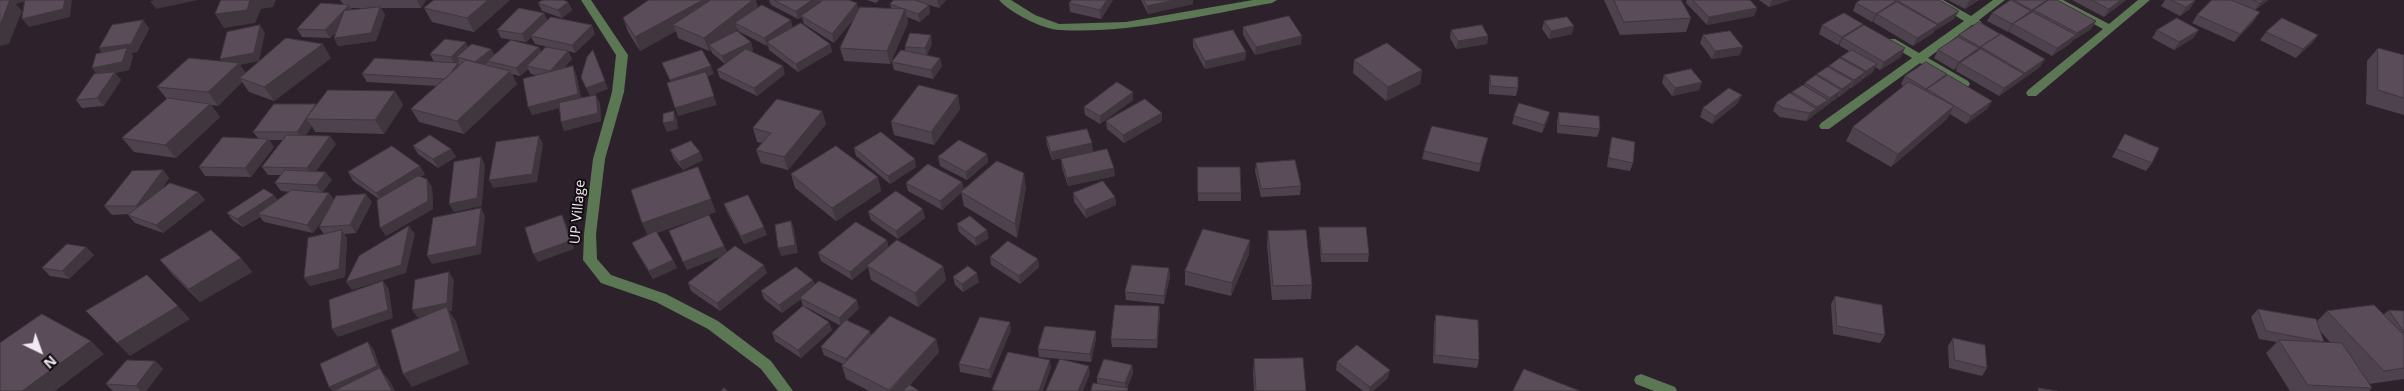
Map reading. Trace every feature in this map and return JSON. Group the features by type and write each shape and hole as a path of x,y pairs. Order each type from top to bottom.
{"street":[{"name":"UP Village","path":"586,0 622,55 618,92 598,159 590,234 590,260 606,279 662,298 713,325 766,365 786,391"},
{"path":"1004,0 1031,18 1058,27 1135,24 1272,0"},
{"path":"1935,0 1989,30"},
{"path":"1825,126 2000,0"},
{"path":"2055,0 2109,28"},
{"path":"2032,93 2145,0"},
{"path":"1881,35 1964,84"},
{"path":"1641,380 1670,391"}],"building":[{"path":"0,0 10,0 0,25"},
{"path":"25,0 65,0 63,9 22,19"},
{"path":"221,0 250,0 247,10 215,14"},
{"path":"434,0 488,0 467,18 424,8"},
{"path":"543,0 563,0 568,2 558,10 538,3"},
{"path":"649,0 703,0 635,37 623,18"},
{"path":"711,0 753,0 704,38 673,25"},
{"path":"774,0 812,0 796,11"},
{"path":"824,0 849,0 857,3 832,34 801,16"},
{"path":"894,0 915,0 929,5 918,14 890,4"},
{"path":"1072,0 1107,0 1100,10 1069,3"},
{"path":"1144,0 1175,0 1147,6"},
{"path":"1614,0 1681,0 1691,18 1624,22"},
{"path":"1693,0 1750,0 1757,8 1709,17"},
{"path":"1861,0 1896,1 1876,14 1856,3"},
{"path":"1897,0 1939,0 1959,11 1938,24"},
{"path":"2011,0 2031,11 2012,24 1992,13"},
{"path":"2014,0 2047,0 2032,10"},
{"path":"2049,0 2057,0 2096,21 2077,33 2034,10"},
{"path":"2092,0 2121,0 2109,9"},
{"path":"2171,0 2194,0 2195,1 2186,7"},
{"path":"2212,0 2231,0 2260,12 2240,34 2197,15"},
{"path":"2253,0 2264,0 2260,3"},
{"path":"1897,2 1938,25 1917,38 1877,14"},
{"path":"321,3 349,5 325,30 297,29"},
{"path":"762,5 791,20 764,38 735,23"},
{"path":"380,7 371,33 334,38 344,11"},
{"path":"860,7 905,9 887,51 840,48"},
{"path":"519,8 544,13 522,34 497,30"},
{"path":"2033,12 2076,35 2057,48 2013,24"},
{"path":"1844,13 1863,24 1842,37 1822,25"},
{"path":"1289,16 1302,36 1256,47 1243,27"},
{"path":"551,17 592,25 572,45 531,36"},
{"path":"1567,17 1574,26 1551,31 1544,21"},
{"path":"2177,18 2199,30 2179,42 2157,30"},
{"path":"2282,18 2318,35 2303,49 2266,32"},
{"path":"143,20 131,44 99,48 112,25"},
{"path":"1979,22 2000,34 1980,47 1959,35"},
{"path":"801,23 830,44 796,64 767,42"},
{"path":"260,25 254,53 220,59 227,32"},
{"path":"1482,25 1488,36 1458,41 1451,30"},
{"path":"1864,25 1905,48 1884,62 1843,38"},
{"path":"1233,30 1246,52 1205,61 1193,39"},
{"path":"737,31 751,42 722,56 709,45"},
{"path":"1730,31 1743,47 1715,51 1703,35"},
{"path":"910,33 931,35 925,48 905,47"},
{"path":"2001,34 2045,59 2025,73 1981,47"},
{"path":"1958,37 1979,48 1959,62 1938,50"},
{"path":"286,38 323,44 264,87 240,78"},
{"path":"445,39 466,42 451,57 430,54"},
{"path":"511,40 539,47 516,68 488,61"},
{"path":"1387,43 1422,70 1388,87 1354,60"},
{"path":"472,44 491,49 475,62 457,57"},
{"path":"546,47 568,51 550,71 527,66"},
{"path":"127,48 122,62 92,68 96,54"},
{"path":"2378,48 2404,55 2404,98 2378,90"},
{"path":"746,49 783,66 754,88 717,70"},
{"path":"1981,49 2024,74 2004,88 1960,63"},
{"path":"593,50 605,81 586,88 581,77 587,57"},
{"path":"702,50 711,66 670,80 662,63"},
{"path":"901,50 940,58 931,70 892,62"},
{"path":"1852,50 1877,64 1866,71 1841,57"},
{"path":"189,58 239,63 208,92 157,87"},
{"path":"375,58 458,63 445,79 362,74"},
{"path":"1840,58 1865,72 1854,80 1829,66"},
{"path":"466,60 510,71 457,121 411,109"},
{"path":"1926,62 1947,74 1926,89 1905,76"},
{"path":"573,66 578,94 528,107 523,79"},
{"path":"1828,67 1853,81 1842,89 1817,74"},
{"path":"1691,69 1702,82 1675,88 1664,75"},
{"path":"115,72 97,98 76,100 94,74"},
{"path":"706,72 714,96 675,108 667,83"},
{"path":"1490,75 1518,77 1518,88 1491,86"},
{"path":"1816,75 1841,90 1830,98 1805,83"},
{"path":"1948,75 1992,101 1971,116 1927,89"},
{"path":"1117,82 1133,92 1100,116 1084,107"},
{"path":"1909,82 1954,106 1898,154 1853,127"},
{"path":"919,85 958,95 931,132 891,122"},
{"path":"1803,85 1828,100 1817,107 1792,92"},
{"path":"1729,88 1742,95 1715,116 1703,108"},
{"path":"328,90 395,91 375,120 306,119"},
{"path":"1790,93 1816,109 1810,113 1783,108 1776,103"},
{"path":"596,95 598,113 561,122 559,103"},
{"path":"168,98 210,104 165,145 122,138"},
{"path":"777,99 822,111 784,157 756,150 771,133 753,128"},
{"path":"1145,99 1162,113 1123,135 1106,121"},
{"path":"1519,103 1550,112 1544,125 1514,116"},
{"path":"274,104 316,104 297,132 253,132"},
{"path":"674,111 674,121 663,123 663,114"},
{"path":"1559,112 1599,116 1600,129 1559,125"},
{"path":"1432,126 1488,138 1480,164 1424,151"},
{"path":"1087,129 1092,143 1051,152 1046,137"},
{"path":"881,132 915,159 888,176 854,148"},
{"path":"2125,134 2159,148 2152,163 2117,149"},
{"path":"287,135 330,136 307,168 262,167"},
{"path":"430,135 451,149 433,159 413,146"},
{"path":"539,136 532,174 489,180 496,142"},
{"path":"223,137 268,139 245,168 199,167"},
{"path":"1612,137 1635,142 1633,163 1609,158"},
{"path":"959,140 987,154 966,172 938,157"},
{"path":"691,141 700,152 679,162 670,150"},
{"path":"392,146 420,166 376,193 348,172"},
{"path":"836,146 878,177 832,208 791,174"},
{"path":"1107,149 1114,168 1067,178 1061,159"},
{"path":"481,157 477,198 449,204 454,162"},
{"path":"1295,160 1301,186 1261,189 1256,163"},
{"path":"997,161 1024,173 1015,224 961,192"},
{"path":"928,164 962,182 940,201 906,183"},
{"path":"698,167 711,199 642,223 631,190"},
{"path":"1198,167 1240,167 1241,193 1198,193"},
{"path":"163,170 136,206 104,206 132,171"},
{"path":"285,170 326,172 316,185 275,183"},
{"path":"418,176 427,179 428,201 380,228 377,200"},
{"path":"1103,181 1115,197 1085,210 1073,193"},
{"path":"170,183 198,192 156,225 128,215"},
{"path":"264,189 274,195 237,219 227,213"},
{"path":"292,190 329,193 307,225 258,214"},
{"path":"896,191 923,209 896,231 868,212"},
{"path":"366,194 350,225 319,227 336,196"},
{"path":"748,195 764,227 741,236 724,204"},
{"path":"481,208 476,246 427,256 433,218"},
{"path":"562,215 570,241 533,254 525,228"},
{"path":"709,215 724,246 683,262 669,231"},
{"path":"970,216 987,230 975,238 957,224"},
{"path":"791,221 795,245 778,248 775,225"},
{"path":"856,222 887,240 850,272 818,253"},
{"path":"409,226 401,265 346,282 359,256"},
{"path":"1319,227 1366,227 1369,254 1322,254"},
{"path":"1203,229 1250,240 1232,283 1185,271"},
{"path":"211,230 241,258 189,289 160,260"},
{"path":"342,230 339,269 304,278 308,238"},
{"path":"1306,230 1312,285 1273,286 1268,231"},
{"path":"656,231 673,260 649,271 632,243"},
{"path":"897,240 943,266 915,293 867,266"},
{"path":"1008,241 1038,259 1019,276 990,257"},
{"path":"67,244 86,247 62,271 42,268"},
{"path":"735,246 764,265 717,303 688,283"},
{"path":"1132,265 1169,268 1164,296 1125,292"},
{"path":"968,266 977,273 962,284 953,277"},
{"path":"796,267 813,280 779,305 761,291"},
{"path":"449,272 447,303 412,310 415,280"},
{"path":"147,275 178,306 117,343 86,311"},
{"path":"383,281 388,310 332,329 329,300"},
{"path":"819,281 857,300 839,318 800,298"},
{"path":"1835,296 1882,305 1885,335 1837,326"},
{"path":"1115,305 1159,306 1157,340 1111,339"},
{"path":"2374,305 2404,335 2404,368 2384,371 2327,311"},
{"path":"803,306 829,322 798,350 772,333"},
{"path":"447,307 460,351 403,374 391,330"},
{"path":"2258,309 2316,319 2324,342 2266,331"},
{"path":"2389,310 2404,311 2404,332"},
{"path":"42,314 91,341 22,391 0,391 0,343"},
{"path":"1436,315 1478,320 1479,360 1435,355"},
{"path":"890,316 936,339 889,390 842,366"},
{"path":"980,317 1010,322 989,370 959,364"},
{"path":"846,320 870,331 846,359 821,347"},
{"path":"1045,326 1096,331 1090,354 1038,349"},
{"path":"1953,338 1985,345 1987,368 1955,360"},
{"path":"2279,340 2342,343 2372,388 2308,385"},
{"path":"368,342 377,366 329,387 320,364"},
{"path":"1357,345 1390,370 1370,387 1337,362"},
{"path":"1008,352 1050,360 1039,391 992,390"},
{"path":"1303,358 1306,391 1256,391 1254,359"},
{"path":"1060,359 1089,366 1078,391 1046,391"},
{"path":"1104,359 1132,365 1125,383 1097,378"},
{"path":"127,360 155,361 136,386 106,384"},
{"path":"380,368 392,391 334,391"},
{"path":"1524,369 1580,391 1513,391"},
{"path":"1093,383 1128,388 1127,391 1091,391"},
{"path":"910,385 919,391 903,391"},
{"path":"2038,388 2057,391 2039,391"}]}
